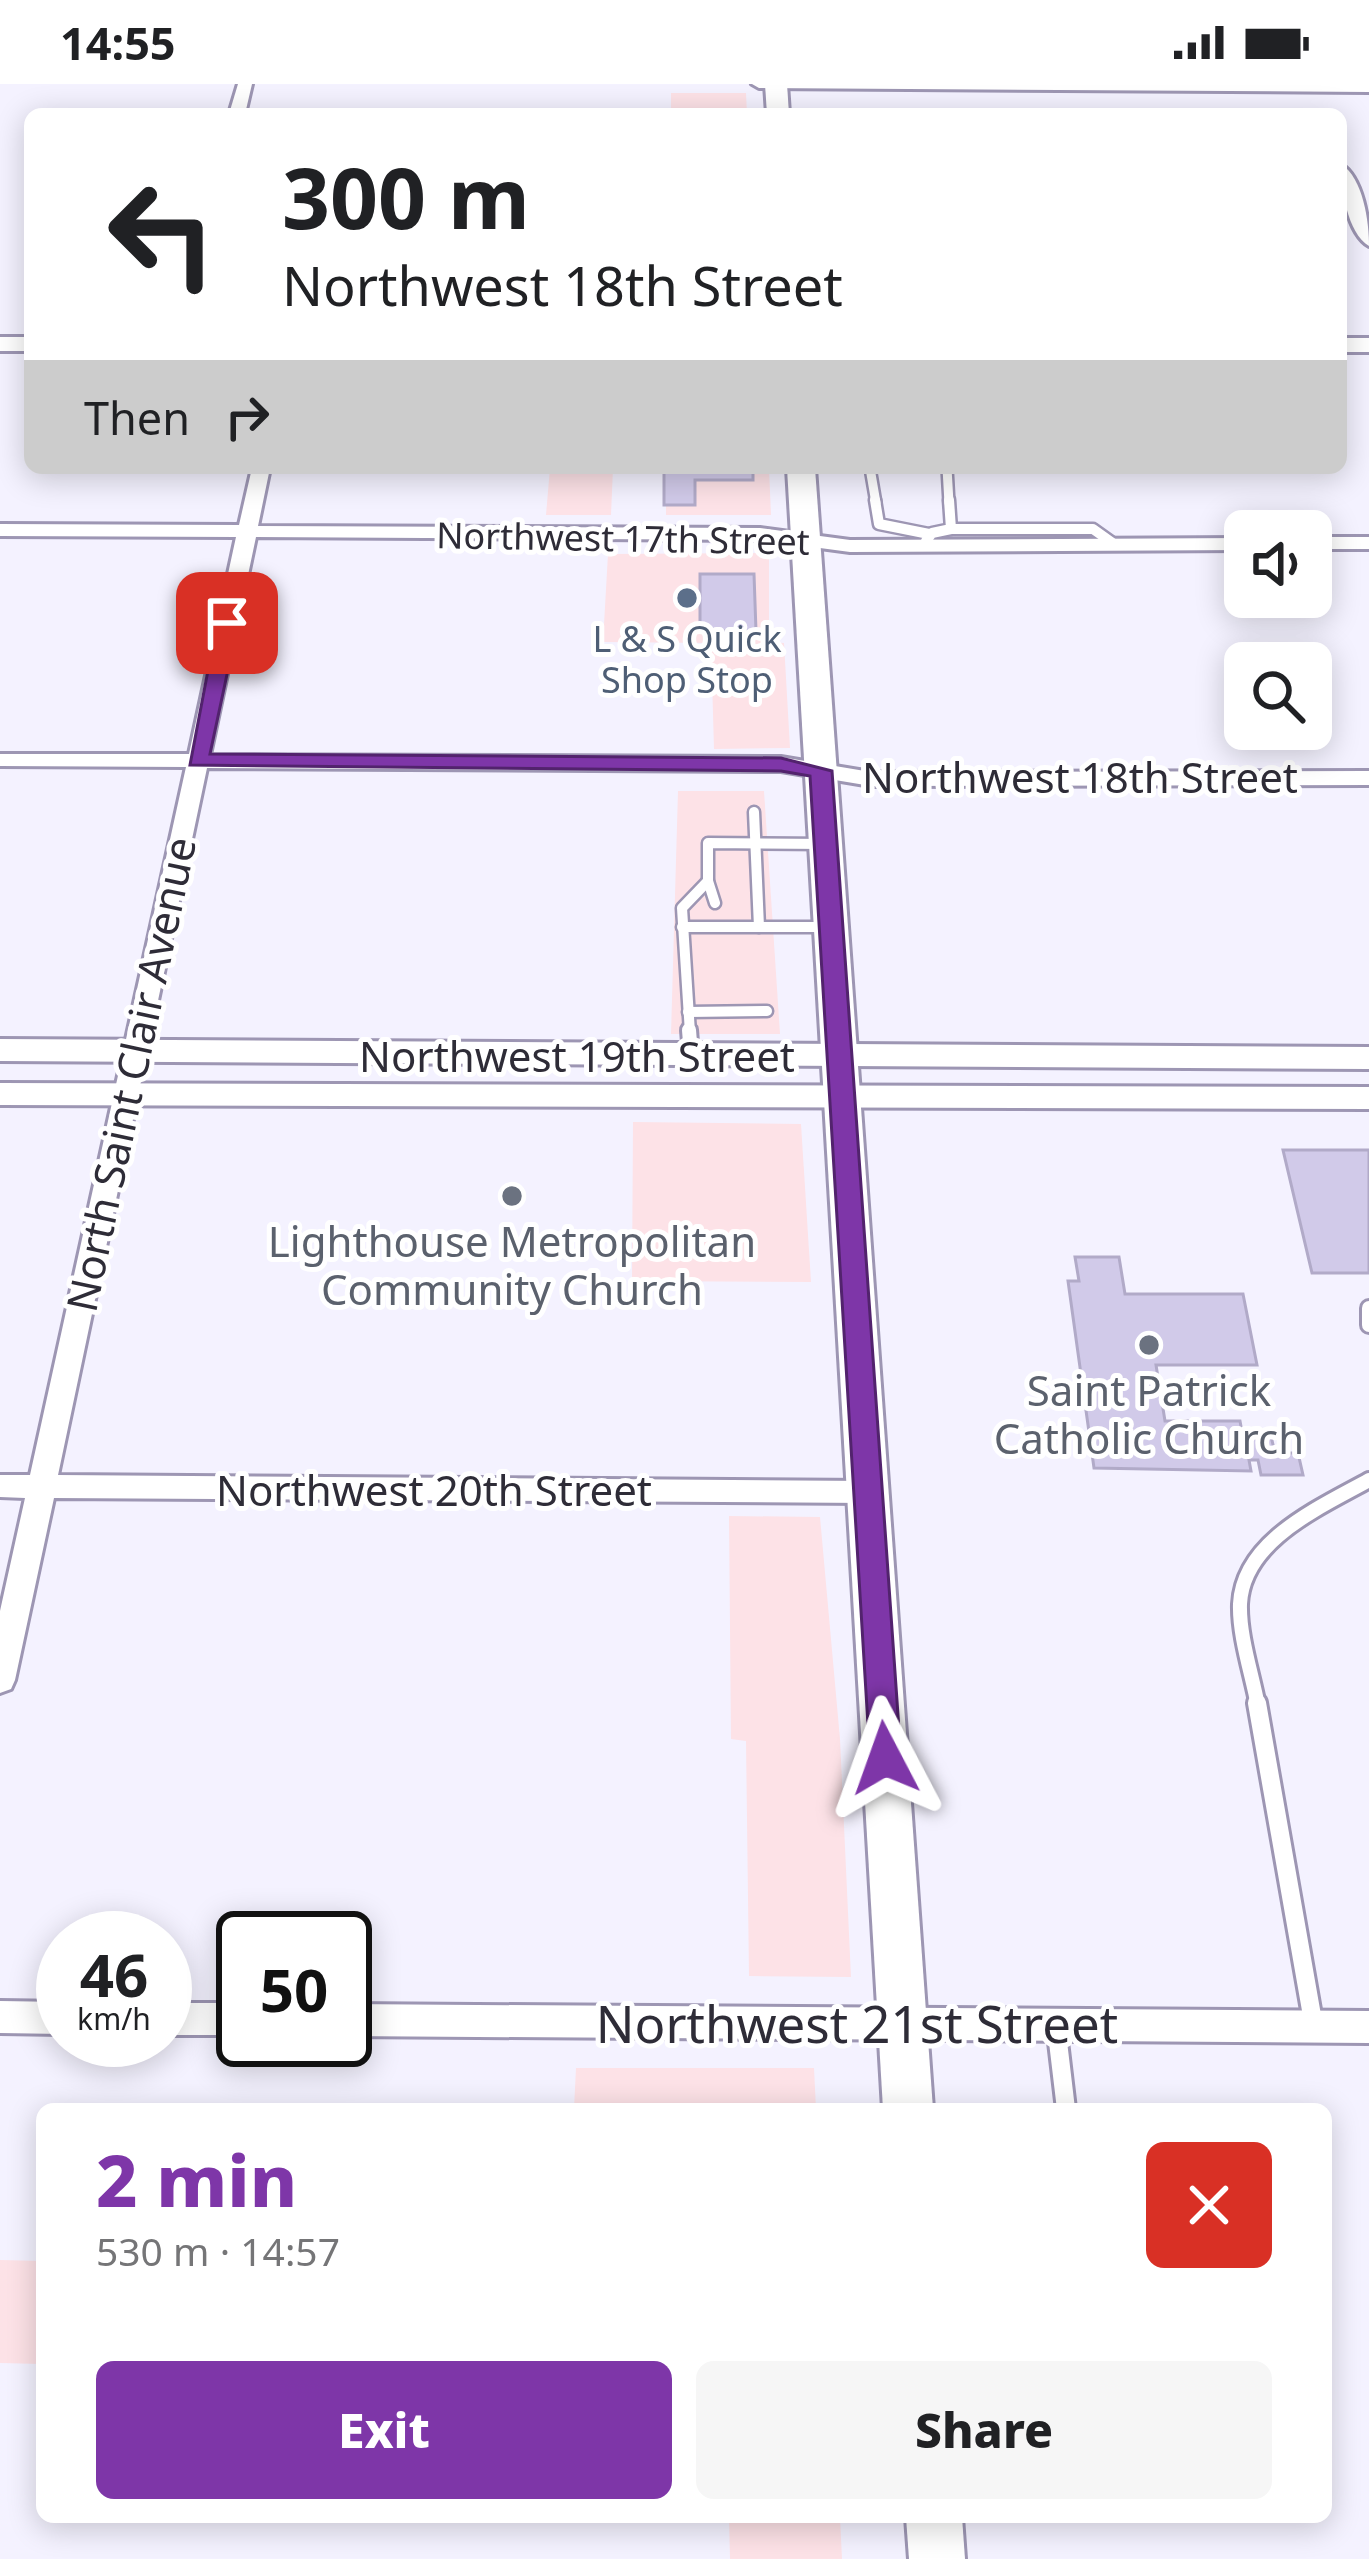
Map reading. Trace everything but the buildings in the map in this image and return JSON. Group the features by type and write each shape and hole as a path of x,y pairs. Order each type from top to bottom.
{"main road":[{"path":"801,474 908,2103"},
{"path":"934,2523 937,2559"}],"street":[{"path":"760,84 1310,91 1369,87"},
{"path":"1355,207 1369,241"},
{"name":"North Saint Clair Avenue","path":"0,1680 260,474"},
{"name":"Northwest 17th Street","path":"0,530 760,534 806,540 1224,544"},
{"path":"1332,543 1369,543"},
{"name":"Northwest 18th Street","path":"0,760 781,764 871,779 1369,778"},
{"name":"Northwest 19th Street","path":"0,1050 1369,1058"},
{"name":"Northwest 19th Street","path":"0,1094 1369,1099"},
{"name":"Northwest 20th Street","path":"0,1486 868,1492"},
{"path":"0,2018 36,2018"},
{"name":"Northwest 21st Street","path":"372,2020 1369,2027"}],"lane":[{"path":"871,474 879,524 927,540 951,529 1093,529 1114,544"},
{"path":"947,474 951,529"},
{"path":"754,812 759,927"},
{"path":"716,915 708,881 709,843 826,844"},
{"path":"682,927 698,915 708,881"},
{"path":"691,1055 682,908 708,881"},
{"path":"698,915 759,927 831,927"},
{"path":"688,1012 767,1011"},
{"path":"1369,1308 1365,1308 1369,1325"},
{"path":"1314,2027 1240,1606 1241,1582 1280,1536 1369,1480"},
{"path":"1056,2025 1065,2103"}],"shaded area":[{"path":"671,93 746,93 747,108 671,108"},
{"path":"549,474 613,474 611,515 546,515"},
{"path":"666,474 769,474 771,515 666,515"},
{"name":"L & S Quick Shop Stop","path":"769,553 769,642 784,643 790,748 714,749 711,643 603,642 608,554"},
{"path":"678,791 764,791 780,1034 671,1034"},
{"path":"633,1122 801,1124 811,1282 632,1281"},
{"path":"729,1516 820,1517 840,1739 851,1977 749,1976 746,1741 731,1739"},
{"path":"576,2068 814,2068 816,2103 574,2103"},
{"path":"0,2260 36,2261 36,2364 0,2363"},
{"path":"729,2523 840,2523 842,2559 730,2559"}],"place":[{"name":"L & S Quick Shop Stop","path":"687,598"},
{"name":"Lighthouse Metropolitan Community Church","path":"512,1196"},
{"name":"Saint Patrick Catholic Church","path":"1149,1345"}],"route":[{"path":"227,623 197,760 781,764 821,771 885,1758"}]}
